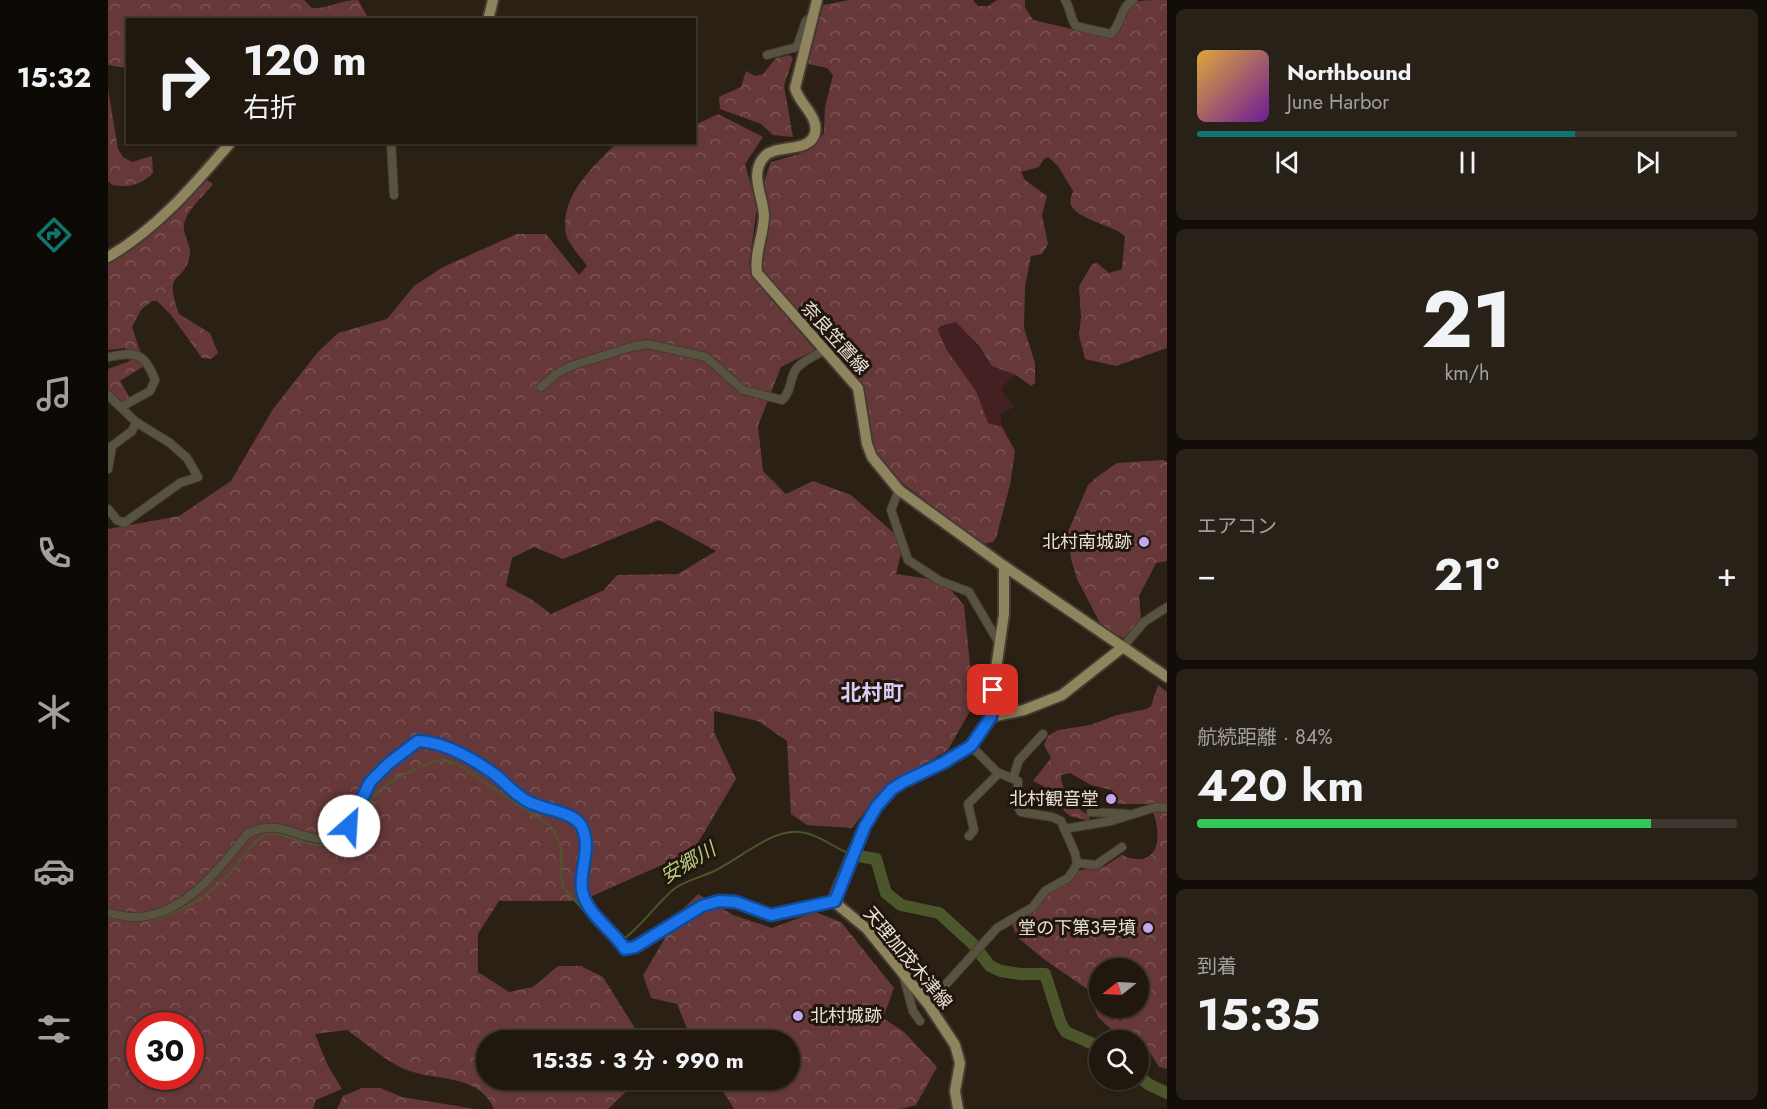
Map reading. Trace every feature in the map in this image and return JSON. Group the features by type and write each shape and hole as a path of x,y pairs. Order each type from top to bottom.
{"main road":[{"path":"488,18 493,0"},
{"name":"奈良笠置線","path":"817,0 795,88 797,96 812,116 815,132 813,139 807,143 777,149 762,159 758,170 758,185 764,213 755,258 758,273 858,388 864,433 872,457 899,490 1004,566 1167,677"},
{"path":"108,257 126,247 172,207 229,144"},
{"path":"835,901 865,826 884,798 903,782 943,763 971,746 991,717 1005,595 1004,566"},
{"path":"991,717 1024,710 1062,695 1124,647"},
{"name":"天理加茂木津線","path":"835,901 867,929 928,1004 958,1054 954,1108"}],"street":[{"path":"1065,0 1071,8 1073,21 1077,26 1111,34 1115,31 1125,5 1133,0"},
{"path":"767,55 797,47 806,21 813,16"},
{"path":"391,144 394,195"},
{"path":"541,387 556,374 571,366 648,344 706,357 743,390 782,400 789,394 794,372 798,366 825,350"},
{"path":"108,357 131,352 142,358 155,380 150,392 123,406"},
{"path":"108,395 123,406 136,422 170,443 187,458 198,477 180,483 124,523 117,520 108,509"},
{"path":"108,469 112,446 132,431 136,422"},
{"path":"899,490 891,510 908,560 940,581 969,592 999,643"},
{"path":"1124,647 1144,622 1167,607"},
{"path":"1013,778 1019,760 1043,734"},
{"path":"108,913 135,917 152,915 186,898 202,887 248,834 257,828 272,826 328,840 339,835 349,826 357,813 370,782 388,764 418,741 429,741 476,762 528,802 572,818 579,823 585,838 586,853 582,891 587,903 625,949 635,947 702,906 719,901 736,902 771,915 835,901"},
{"path":"928,1004 997,928 1033,907 1045,891 1068,878 1077,863 1061,821 1018,810 1018,781 999,773 971,746"},
{"path":"969,836 974,830 968,804 999,773"},
{"path":"1064,829 1156,807 1167,808"},
{"path":"1091,812 1128,815"},
{"path":"1077,863 1096,865 1122,847"},
{"path":"903,973 913,1011 920,1021"}],"shaded area":[{"path":"950,322 960,324 992,366 1016,375 1002,388 1014,407 1001,414 1002,427 988,424 976,391 946,349 938,330"}],"green space":[{"path":"108,0 304,0 312,8 358,0 368,18 126,18 126,68 108,65"},
{"path":"849,0 973,0 978,6 988,6 997,0 1025,0 1025,7 1033,20 1102,36 1114,35 1131,4 1167,0 1167,348 1116,366 1085,359 1079,335 1081,317 1079,286 1092,264 1097,263 1109,273 1122,269 1125,236 1075,210 1070,203 1073,191 1058,166 1048,157 1039,167 1021,172 1025,180 1047,196 1042,215 1048,244 1042,254 1031,256 1025,287 1024,328 1035,363 1035,383 1031,386 1016,375 992,366 979,346 956,322 941,326 938,330 946,349 976,391 988,423 1002,427 1015,451 1010,485 993,542 983,544 889,473 872,444 866,395 762,275 760,217 767,172 771,162 799,154 815,145 824,133 825,107 833,75 827,68 808,64 823,5"},
{"path":"790,55 793,58 784,86 793,137 773,135 761,124 720,109 719,97 741,87 746,71 755,76 763,74 776,58"},
{"path":"108,89 118,149 123,157 132,162 152,156 153,173 134,185 112,185 108,181"},
{"path":"718,114 763,137 745,164 757,207 749,264 754,276 815,350 781,367 758,426 763,471 786,494 813,481 851,495 904,542 896,574 943,581 964,605 974,704 948,750 883,789 852,828 807,825 791,814 787,741 758,721 714,711 714,732 736,779 693,851 581,901 499,901 478,934 478,972 509,992 533,987 558,966 581,966 603,977 636,1030 476,1030 476,1088 465,1083 412,1072 400,1067 347,1030 315,1034 327,1064 342,1089 316,1100 313,1109 108,1109 108,529 179,516 231,481 273,409 318,352 338,333 387,319 414,286 443,267 517,234 546,234 579,275 587,266 567,238 565,220 573,195 588,172 616,144 696,144 696,125","holes":["659,520 716,551 678,574 617,575 604,590 551,614 531,599 506,586 512,558 534,547 563,559"]},
{"path":"207,180 213,184 191,209 185,220 184,229 190,254 184,270 176,278 173,289 179,314 210,333 218,353 211,359 202,358 171,315 157,301 152,301 141,310 132,327 140,351 149,363 120,381 131,400 124,403 108,391 108,369 130,361 125,348 108,350 108,262"},
{"path":"1163,460 1167,462 1167,561 1156,563 1139,596 1141,619 1125,639 1102,627 1077,579 1071,559 1068,532 1088,485 1097,477 1117,463"},
{"path":"1158,685 1167,692 1167,1069 1159,1067 1149,1051 1149,1030 1112,1030 1099,1018 1149,1018 1149,958 1089,958 1089,994 1087,989 1017,937 1012,924 1036,908 1049,891 1081,870 1105,866 1122,855 1135,859 1145,858 1152,854 1158,836 1154,814 1149,804 1118,804 1112,790 1091,785 1070,773 1061,775 1066,793 1090,816 1089,821 1070,816 1064,811 1057,793 1033,781 1051,758 1044,745 1048,736 1058,730 1090,725 1117,715 1147,709 1151,706"},
{"path":"698,894 733,915 772,928 815,912 841,922 894,988 883,1018 904,1032 937,1067 916,1105 901,1109 734,1109 722,1090 800,1090 800,1030 688,1030 677,1004 651,998 643,975 681,911"},
{"path":"362,1088 380,1088 402,1097 475,1109 337,1109 343,1096"},
{"path":"478,1090 628,1090 608,1109 494,1109 487,1097"}],"waterway":[{"name":"安郷川","path":"128,920 155,919 195,902 218,885 251,847 269,832 316,845 343,839 380,790 394,780 442,759 456,763 553,828 561,849 561,873 564,888 606,936 616,943"},
{"name":"安郷川","path":"621,941 674,889 722,867 777,835 788,832 805,833 846,852"},
{"name":"安郷川","path":"858,856 876,859 886,893 901,905 939,913 972,943 990,966 1001,971 1020,974 1045,974 1061,1024 1066,1032 1089,1042"},
{"name":"安郷川","path":"108,918 122,920"},
{"name":"安郷川","path":"1149,1084 1167,1093"}],"place":[{"name":"北村南城跡","path":"1144,542"},
{"name":"北村観音堂","path":"1111,799"},
{"name":"堂の下第3号墳","path":"1148,928"},
{"name":"北村城跡","path":"798,1016"}],"district":[{"name":"北村町","path":"872,693"}],"route":[{"path":"349,826 370,782 388,764 418,741 429,741 456,751 496,776 528,802 572,818 579,823 585,838 586,864 582,891 587,903 625,949 635,947 702,906 719,901 736,902 771,915 835,901 865,826 877,806 892,789 971,746 991,717 993,690"}]}
